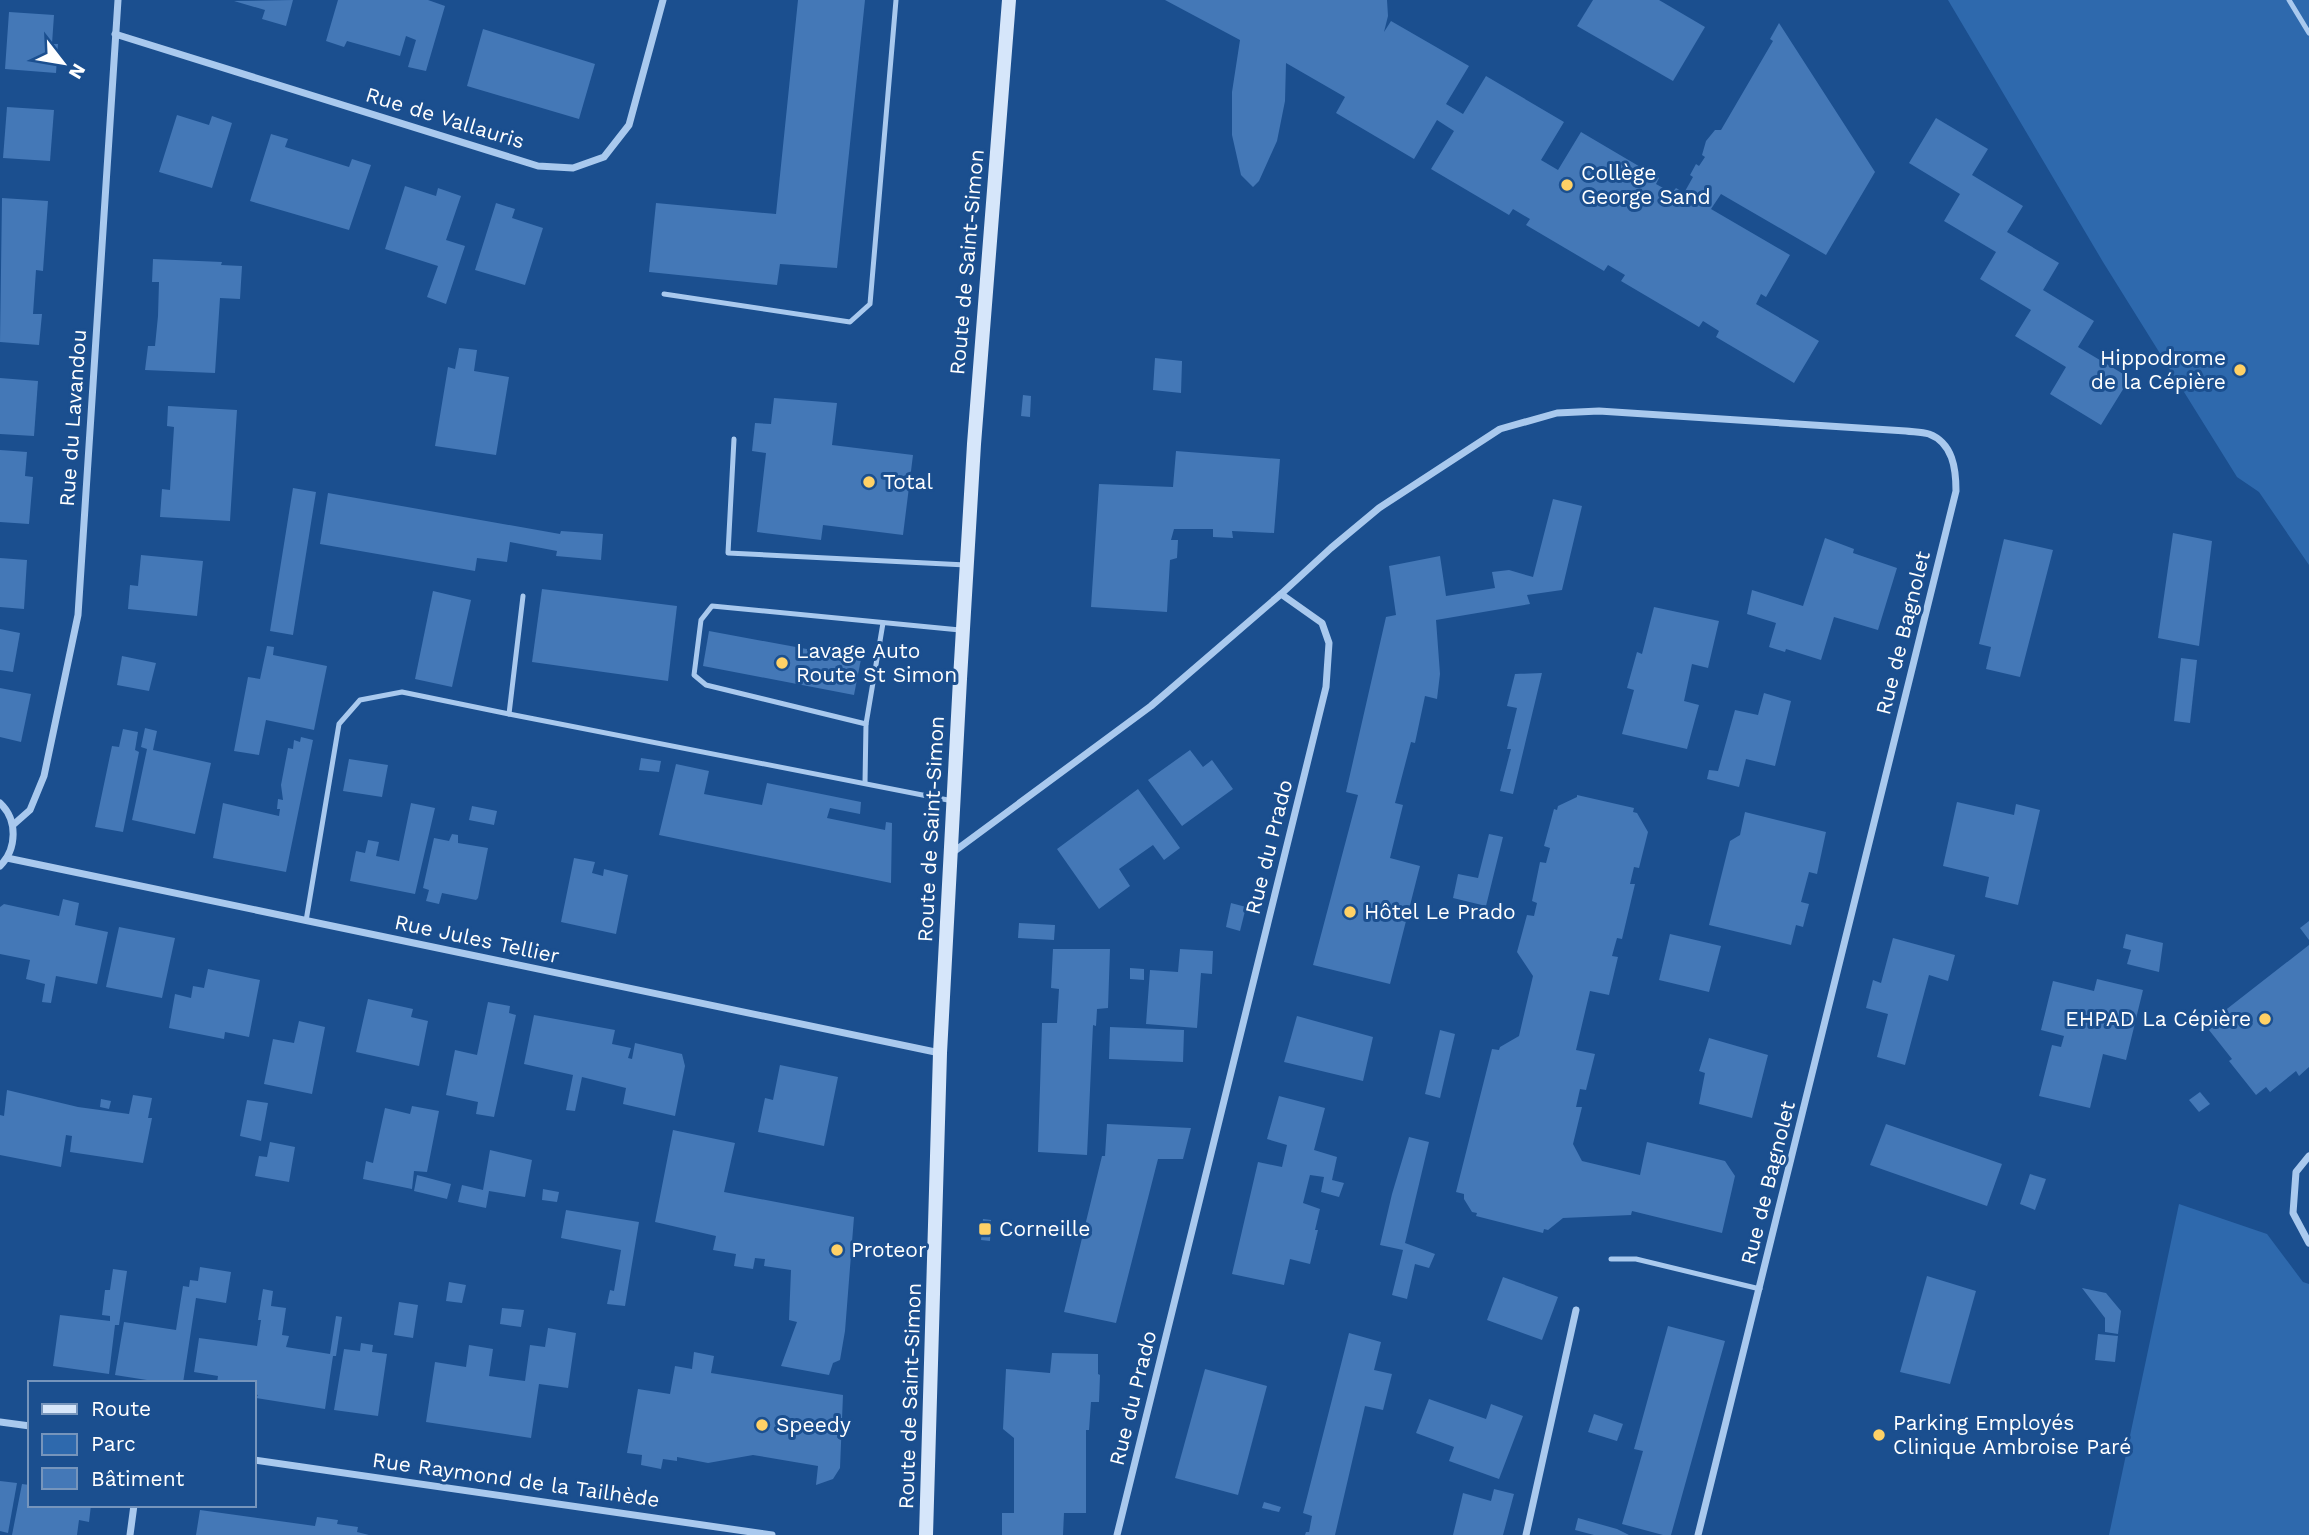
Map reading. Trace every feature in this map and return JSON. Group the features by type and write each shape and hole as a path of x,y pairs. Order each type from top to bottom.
{"main road":[{"name":"Route de Saint-Simon","path":"926,1535 940,1053 974,444 1009,0"}],"street":[{"name":"Rue du Lavandou","path":"13,825 30,810 44,776 79,615 118,0"},
{"name":"Rue de Vallauris","path":"115,34 538,166 573,168 604,157 629,125 663,0"},
{"name":"Rue de Bagnolet","path":"1281,594 1379,508 1500,429 1557,413 1598,411 1931,434 1946,448 1956,465 1956,491 1698,1535"},
{"path":"951,853 1151,706 1281,594"},
{"name":"Rue du Prado","path":"1117,1535 1326,687 1329,643 1322,623 1281,594"},
{"path":"0,803 13,825 12,848 0,866"},
{"name":"Rue Jules Tellier","path":"7,858 940,1053"},
{"path":"2309,1156 2296,1172 2293,1213 2309,1243"},
{"path":"1526,1535 1576,1310"},
{"path":"0,1422 28,1426"},
{"name":"Rue Raymond de la Tailhède","path":"256,1460 772,1535"},
{"path":"130,1535 134,1507"}],"lane":[{"path":"664,294 850,322 870,304 896,0"},
{"path":"2289,0 2309,33"},
{"path":"734,439 728,553 967,565"},
{"path":"509,713 523,596"},
{"path":"866,724 706,685 694,675 701,620 712,606 963,631"},
{"path":"865,783 866,724 883,622"},
{"path":"306,921 339,724 359,700 402,692 954,801"},
{"path":"1611,1259 1636,1259 1760,1289"}],"green space":[{"name":"Hippodrome de la Cépière","path":"1948,0 2309,0 2309,565 2259,492 2237,477 2103,262"},
{"path":"2179,1204 2267,1234 2303,1282 2309,1284 2309,1535 2109,1535"}],"building":[{"path":"293,0 286,26 262,19 265,10 234,1"},
{"path":"338,0 428,0 445,6 426,71 408,67 416,40 406,36 400,56 347,41 344,47 326,41"},
{"path":"798,0 865,0 837,268 780,264 777,285 649,272 656,203 776,214"},
{"path":"1165,0 1387,0 1388,16 1384,32 1391,21 1469,66 1446,104 1463,114 1486,76 1564,122 1541,160 1558,170 1581,132 1659,178 1656,184 1672,193 1676,188 1684,193 1693,177 1690,175 1696,164 1699,166 1705,157 1702,155 1706,141 1715,130 1721,130 1773,41 1770,39 1779,23 1875,172 1826,255 1721,194 1711,209 1790,255 1766,297 1761,294 1756,304 1819,341 1794,383 1716,337 1719,331 1703,321 1699,327 1621,281 1625,275 1608,265 1604,271 1526,225 1530,219 1513,209 1509,215 1431,169 1454,131 1437,120 1414,159 1336,113 1345,97 1286,63 1285,101 1277,141 1259,181 1253,187 1241,175 1232,135 1232,92 1240,40"},
{"path":"1593,0 1659,0 1705,27 1673,81 1577,26"},
{"path":"9,12 54,15 52,44 58,44 56,73 5,69"},
{"path":"483,29 595,64 579,119 467,86"},
{"path":"7,107 54,110 50,161 3,158"},
{"path":"177,115 209,125 212,116 232,123 212,188 159,172"},
{"path":"1936,118 1988,149 1972,175 2023,206 2007,232 2059,263 2043,290 2094,321 2078,347 2130,378 2101,425 2050,394 2066,367 2015,336 2031,310 1980,279 1996,252 1944,221 1960,194 1909,163"},
{"path":"271,134 288,139 285,147 349,167 352,159 371,165 349,230 250,201"},
{"path":"405,186 436,196 438,188 461,196 446,240 465,246 446,304 427,297 438,266 385,249"},
{"path":"2,198 48,201 43,271 36,270 33,314 42,314 39,345 0,342"},
{"path":"496,203 515,209 512,218 543,228 525,285 475,270"},
{"path":"153,259 222,262 221,265 242,266 240,299 220,298 215,373 145,370 148,346 155,346 158,316 159,282 152,282"},
{"path":"459,348 477,350 474,371 509,377 496,455 435,446 448,367 455,369"},
{"path":"1155,358 1182,361 1181,393 1153,390"},
{"path":"0,378 38,381 34,436 0,434"},
{"path":"1023,395 1031,396 1030,417 1021,416"},
{"path":"774,398 837,403 832,445 913,455 903,535 823,525 821,540 757,532 766,453 752,451 755,423 771,424"},
{"path":"168,406 237,410 230,521 160,517 162,489 170,490 174,427 167,426"},
{"path":"0,450 27,452 25,476 33,477 29,524 0,522"},
{"path":"1176,451 1280,459 1274,533 1232,531 1233,538 1213,537 1213,529 1174,529 1171,540 1178,540 1177,558 1170,560 1167,612 1091,607 1099,484 1173,487"},
{"path":"293,488 316,492 293,635 270,631"},
{"path":"328,493 560,534 561,531 603,534 601,560 556,556 557,551 510,542 507,562 477,558 475,571 320,544"},
{"path":"1553,499 1582,506 1562,590 1527,595 1530,604 1436,620 1440,674 1437,699 1425,696 1415,743 1411,742 1395,803 1403,805 1390,858 1420,866 1390,984 1313,965 1358,795 1346,792 1386,617 1396,615 1389,566 1440,556 1446,596 1495,588 1492,572 1509,570 1533,577"},
{"path":"2173,533 2212,541 2199,646 2158,638"},
{"path":"1825,538 1854,549 1853,553 1897,568 1878,630 1834,617 1821,660 1786,649 1785,652 1769,647 1776,623 1747,614 1752,590 1803,606"},
{"path":"2004,539 2053,550 2020,677 1986,669 1991,647 1979,644"},
{"path":"141,555 203,561 197,616 128,609 130,585 138,586"},
{"path":"0,558 27,560 24,609 0,607"},
{"path":"542,589 677,606 668,681 532,662"},
{"path":"433,591 471,600 452,687 415,679"},
{"path":"1654,607 1719,621 1708,668 1692,664 1684,701 1699,705 1687,749 1622,734 1634,690 1627,688 1637,652 1642,654"},
{"path":"0,629 20,633 13,672 0,670"},
{"name":"Lavage Auto Route St Simon","path":"709,631 861,659 854,695 703,666"},
{"path":"267,646 274,647 273,655 327,666 314,730 266,720 259,755 234,751 248,677 260,679"},
{"path":"122,656 156,663 149,691 117,685"},
{"path":"2181,658 2197,660 2190,723 2174,721"},
{"path":"1542,673 1513,794 1500,791 1511,749 1507,749 1517,708 1507,706 1515,674"},
{"path":"0,688 31,694 21,742 0,737"},
{"path":"1764,693 1791,701 1775,766 1746,759 1739,787 1707,779 1709,770 1718,771 1735,710 1758,715"},
{"path":"145,728 157,731 153,750 211,763 195,834 132,820 147,749 141,747"},
{"path":"123,729 138,732 135,750 139,752 123,832 95,827 112,746 119,747"},
{"path":"301,737 313,740 286,872 213,858 223,803 279,816 278,799 283,800 281,785 288,748 293,749 294,740 300,742"},
{"path":"1190,750 1203,767 1212,760 1233,789 1182,826 1148,780"},
{"path":"641,758 661,761 659,772 639,770"},
{"path":"349,759 388,765 382,797 343,791"},
{"path":"676,764 709,771 704,794 762,805 767,783 861,802 860,814 830,808 827,818 885,830 886,822 892,823 891,883 659,835"},
{"path":"1138,789 1180,848 1164,860 1153,845 1119,869 1130,886 1099,909 1057,849"},
{"path":"1577,795 1634,808 1633,812 1637,813 1648,832 1639,868 1634,867 1630,884 1635,884 1622,939 1617,938 1612,956 1618,957 1609,995 1590,991 1576,1050 1595,1054 1586,1090 1580,1089 1576,1107 1582,1107 1573,1144 1582,1161 1640,1175 1647,1142 1725,1161 1735,1176 1722,1233 1632,1211 1631,1215 1563,1218 1548,1230 1544,1229 1543,1233 1476,1216 1477,1213 1472,1212 1464,1199 1464,1194 1456,1192 1492,1049 1499,1050 1519,1036 1533,976 1517,952 1527,915 1534,916 1537,903 1532,901 1540,862 1546,863 1550,848 1544,846 1554,809 1557,810 1558,806"},
{"path":"1957,802 2014,815 2016,804 2040,810 2018,905 1985,897 1989,877 1943,866"},
{"path":"411,803 435,808 415,894 350,881 356,851 365,853 368,840 379,842 376,856 399,861"},
{"path":"472,806 497,811 494,825 469,820"},
{"path":"1745,812 1826,832 1817,874 1809,872 1801,902 1809,904 1803,927 1796,925 1791,945 1709,925 1730,841 1740,835"},
{"path":"452,834 458,835 458,843 488,848 478,898 476,900 442,893 439,904 426,901 429,890 423,888 434,838 449,841"},
{"path":"1489,834 1503,837 1486,906 1453,898 1458,874 1478,878"},
{"path":"574,858 595,862 592,873 603,876 604,869 628,875 616,934 561,922"},
{"path":"63,899 79,903 75,925 108,932 97,984 56,976 51,1003 42,1002 45,984 26,979 30,960 0,954 0,907 4,904 59,916"},
{"path":"1231,903 1246,907 1240,931 1226,927"},
{"path":"2309,921 2309,940 2300,928"},
{"path":"1019,923 1055,925 1054,940 1018,938"},
{"path":"119,927 175,938 162,998 106,987"},
{"path":"1670,934 1721,946 1709,992 1659,980"},
{"path":"2126,934 2163,943 2159,972 2127,964 2131,950 2123,948"},
{"path":"1893,938 1955,955 1948,981 1929,975 1905,1065 1877,1057 1888,1014 1866,1008 1873,980 1881,983"},
{"name":"EHPAD La Cépière","path":"2309,945 2309,1067 2299,1076 2296,1071 2270,1092 2266,1087 2256,1095 2209,1030 2226,1016 2223,1012"},
{"path":"1053,949 1110,949 1108,1008 1097,1009 1096,1026 1093,1025 1087,1155 1038,1152 1042,1023 1057,1023 1059,989 1051,988"},
{"path":"1180,949 1213,951 1212,974 1201,973 1197,1028 1146,1024 1150,970 1178,972"},
{"path":"1130,968 1144,969 1144,980 1130,979"},
{"path":"208,969 260,980 249,1037 225,1032 224,1039 169,1028 175,994 191,998 193,986 204,988"},
{"path":"2097,979 2143,990 2126,1060 2103,1054 2090,1108 2039,1096 2052,1045 2061,1047 2064,1036 2041,1030 2053,981 2094,991"},
{"path":"368,999 413,1009 411,1017 428,1021 419,1066 356,1052"},
{"path":"488,1002 510,1006 509,1013 516,1015 494,1117 476,1114 478,1102 446,1095 455,1050 477,1055"},
{"path":"534,1015 615,1030 612,1044 631,1048 628,1058 632,1059 635,1043 682,1054 685,1066 675,1116 623,1104 626,1088 582,1077 575,1111 566,1110 573,1075 524,1064"},
{"path":"1297,1016 1373,1037 1363,1081 1284,1062"},
{"path":"299,1021 325,1027 312,1094 264,1084 273,1039 294,1043"},
{"path":"1110,1027 1184,1030 1183,1062 1109,1059"},
{"path":"1440,1030 1455,1034 1440,1098 1425,1094"},
{"path":"1709,1038 1768,1055 1752,1118 1699,1104 1705,1073 1699,1071"},
{"path":"780,1065 838,1077 824,1146 758,1132 765,1098 773,1100"},
{"path":"7,1090 78,1107 129,1114 133,1095 152,1098 148,1118 152,1118 143,1163 70,1152 72,1136 66,1135 61,1167 0,1155 0,1115 4,1116"},
{"path":"2200,1092 2210,1104 2199,1112 2189,1100"},
{"path":"1279,1096 1325,1108 1314,1150 1337,1157 1332,1180 1344,1183 1339,1197 1321,1192 1324,1177 1310,1175 1303,1203 1320,1209 1310,1264 1290,1259 1284,1285 1232,1274 1258,1162 1282,1167 1287,1145 1267,1139"},
{"path":"101,1099 111,1101 109,1109 100,1107"},
{"path":"247,1100 268,1103 261,1141 240,1136"},
{"path":"412,1106 439,1111 427,1172 414,1171 412,1189 363,1179 366,1161 373,1163 385,1108 410,1114"},
{"path":"1107,1124 1191,1128 1183,1159 1158,1159 1116,1323 1064,1312 1102,1156 1105,1156"},
{"path":"1886,1124 2002,1164 1987,1206 1870,1165"},
{"path":"673,1130 735,1143 724,1192 854,1217 845,1331 840,1360 833,1363 829,1375 781,1366 797,1322 789,1320 791,1270 764,1266 765,1259 755,1258 753,1269 734,1266 736,1254 713,1250 716,1236 655,1222"},
{"path":"1409,1137 1429,1142 1405,1243 1435,1254 1429,1268 1415,1264 1407,1299 1392,1295 1403,1250 1380,1245"},
{"path":"270,1142 295,1147 289,1182 255,1176 259,1156 267,1157"},
{"path":"490,1150 532,1160 525,1197 489,1191 486,1208 458,1202 462,1185 483,1190"},
{"path":"2030,1174 2046,1179 2035,1210 2020,1204"},
{"path":"417,1175 451,1184 447,1199 414,1191"},
{"path":"543,1189 559,1192 557,1202 542,1200"},
{"path":"566,1210 639,1222 625,1306 607,1304 610,1290 614,1291 621,1250 561,1238"},
{"path":"983,1219 991,1220 990,1241 981,1240"},
{"path":"200,1267 231,1272 226,1303 196,1298 183,1381 153,1381 115,1375 124,1322 176,1330 183,1286 189,1287 190,1280 198,1281"},
{"path":"113,1269 127,1271 119,1325 115,1325 109,1374 53,1366 60,1315 110,1321 110,1316 102,1315 105,1290 110,1290"},
{"path":"1927,1276 1976,1291 1950,1384 1900,1372"},
{"path":"1503,1277 1558,1297 1542,1340 1487,1320"},
{"path":"449,1282 466,1285 462,1303 446,1301"},
{"path":"2082,1288 2106,1293 2121,1311 2118,1334 2105,1332 2105,1318"},
{"path":"263,1289 273,1291 271,1306 286,1308 282,1335 289,1336 286,1347 330,1354 336,1316 342,1317 325,1409 256,1398 256,1381 217,1381 218,1376 194,1372 199,1338 257,1346 261,1320 258,1320"},
{"path":"399,1302 418,1305 413,1338 394,1335"},
{"path":"502,1308 524,1310 521,1327 500,1324"},
{"path":"1668,1326 1725,1341 1671,1535 1663,1535 1622,1524 1643,1451 1634,1449"},
{"path":"548,1328 576,1333 568,1388 539,1384 531,1438 426,1422 435,1362 466,1367 469,1345 493,1349 489,1376 525,1381 530,1345 545,1347"},
{"path":"1349,1333 1381,1342 1374,1370 1392,1374 1383,1410 1365,1406 1335,1535 1305,1535 1309,1532 1312,1516 1303,1513"},
{"path":"2098,1334 2118,1336 2115,1362 2095,1360"},
{"path":"361,1343 373,1345 372,1352 387,1354 378,1416 334,1410 344,1349 360,1351"},
{"name":"Speedy","path":"694,1352 714,1356 711,1373 843,1395 840,1468 833,1479 816,1485 818,1466 753,1455 708,1463 677,1457 677,1461 663,1459 661,1469 641,1465 642,1455 627,1453 638,1389 670,1394 675,1366 692,1369"},
{"path":"1052,1353 1098,1354 1099,1402 1091,1402 1089,1430 1086,1430 1086,1513 1064,1513 1063,1535 1002,1535 1002,1513 1014,1513 1014,1438 1003,1429 1006,1369 1050,1373"},
{"path":"1205,1369 1267,1386 1238,1495 1175,1478"},
{"path":"1429,1399 1486,1419 1491,1404 1523,1416 1499,1479 1449,1461 1454,1447 1416,1433"},
{"path":"1594,1414 1623,1424 1617,1441 1588,1432"},
{"path":"0,1481 17,1483 8,1533 0,1531"},
{"path":"22,1484 28,1485 28,1507 91,1507 89,1522 79,1520 77,1535 12,1535"},
{"path":"1494,1489 1514,1494 1503,1535 1453,1535 1463,1493 1491,1501"},
{"path":"1264,1502 1281,1507 1279,1512 1262,1508"},
{"path":"200,1510 315,1526 317,1517 338,1520 337,1524 358,1527 357,1532 369,1535 196,1535"},
{"path":"1578,1518 1629,1535 1594,1535 1575,1530"}],"place":[{"name":"Collège George Sand","path":"1567,185"},
{"name":"Hippodrome de la Cépière","path":"2240,370"},
{"name":"Total","path":"869,482"},
{"name":"Lavage Auto Route St Simon","path":"782,663"},
{"name":"Hôtel Le Prado","path":"1350,912"},
{"name":"EHPAD La Cépière","path":"2265,1019"},
{"name":"Corneille","path":"985,1229"},
{"name":"Proteor","path":"837,1250"},
{"name":"Speedy","path":"762,1425"},
{"name":"Parking Employés Clinique Ambroise Paré","path":"1879,1435"}]}
